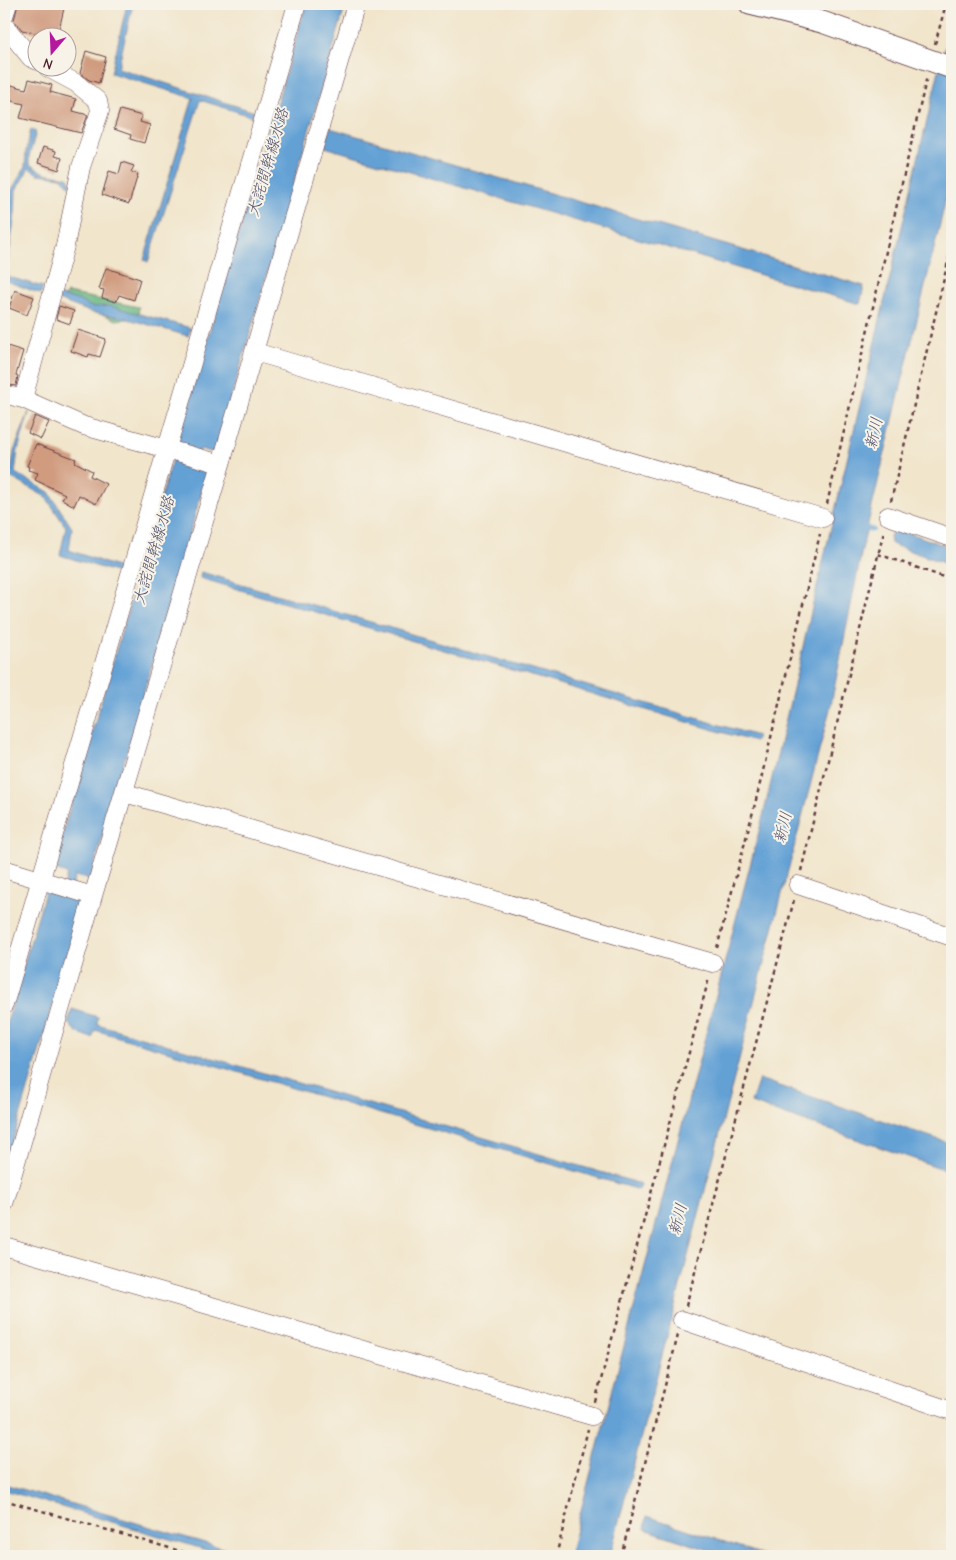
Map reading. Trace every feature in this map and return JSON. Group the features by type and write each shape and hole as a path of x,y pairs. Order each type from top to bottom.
{"street":[{"path":"4,16 8,4"},
{"path":"4,1005 49,882 166,450 297,4"},
{"path":"4,1204 356,4"},
{"path":"750,4 822,22 952,68"},
{"path":"4,25 28,54"},
{"path":"23,399 65,246 81,167 100,112 98,101 67,78"},
{"path":"255,352 823,518"},
{"path":"4,394 23,399 84,426 221,464"},
{"path":"888,516 952,538"},
{"path":"124,792 713,963"},
{"path":"4,869 93,896"},
{"path":"798,885 952,937"},
{"path":"4,1246 592,1416"},
{"path":"682,1320 952,1411"}],"path":[{"path":"556,1556 755,804 946,4"},
{"path":"621,1556 798,885 952,245"},
{"path":"878,554 952,580"},
{"path":"4,1500 196,1556"}],"green space":[{"path":"67,293 139,307 138,318 116,320 64,298"}],"water":[{"path":"127,4 133,4 118,68 255,112 254,117 200,100 148,262 144,260 193,98 111,73"},
{"name":"大詫間幹線水路","path":"306,4 346,4 215,453 200,449 195,467 208,470 90,880 75,876 69,899 83,903 4,1171 4,1032 45,892 61,896 67,874 52,869 172,460 187,464 191,447 177,442"},
{"name":"新川","path":"952,24 952,174 864,540 830,709 610,1556 569,1556 763,816 938,74"},
{"path":"330,128 864,286 860,304 325,147"},
{"path":"31,129 36,132 29,156 29,164 44,173 68,177 71,184 70,186 61,177 38,174 29,168 16,190 15,213 7,268 9,277 43,287 41,294 4,280 11,191 25,167 26,151"},
{"path":"57,295 78,300 91,307 110,306 191,328 188,336 121,317 93,313 58,300"},
{"path":"29,412 18,450 15,473 49,492 72,528 69,550 122,569 121,574 60,555 66,527 46,497 12,478 4,477 4,472 11,471 14,451"},
{"path":"895,528 952,548 952,566 891,544 890,536"},
{"path":"201,572 757,736 755,742 200,578"},
{"path":"72,1009 98,1017 97,1024 641,1184 639,1190 95,1030 92,1038 77,1033 68,1023"},
{"path":"759,1079 952,1144 952,1172 751,1103"},
{"path":"4,1484 249,1556 227,1556 4,1490"},
{"path":"647,1516 767,1556 727,1556 645,1529"}],"building":[{"path":"18,4 65,4 59,28 28,28 28,31 22,30 14,20"},
{"path":"86,51 106,57 99,83 89,80 80,73"},
{"path":"29,79 52,85 50,92 76,99 73,111 88,115 81,133 20,118 24,104 4,99 4,83 26,89"},
{"path":"120,110 142,116 140,122 150,125 144,143 130,139 131,135 114,129"},
{"path":"43,147 56,151 55,156 62,158 59,170 38,163"},
{"path":"122,162 134,166 131,172 138,174 129,204 102,195 109,171 119,174"},
{"path":"106,268 140,279 134,300 119,295 116,302 102,298 104,290 99,289"},
{"path":"15,290 34,297 27,315 9,308"},
{"path":"59,306 74,311 70,324 56,319"},
{"path":"78,330 106,339 100,357 89,354 88,357 71,351"},
{"path":"4,345 23,351 16,375 18,376 16,386 4,384"},
{"path":"35,416 49,422 41,439 28,433"},
{"path":"36,444 76,459 75,462 92,471 90,476 106,484 96,504 79,495 74,506 62,499 65,494 35,480 38,473 28,470 29,467 27,466"}],"waterway":[{"path":"862,527 873,530"}]}
